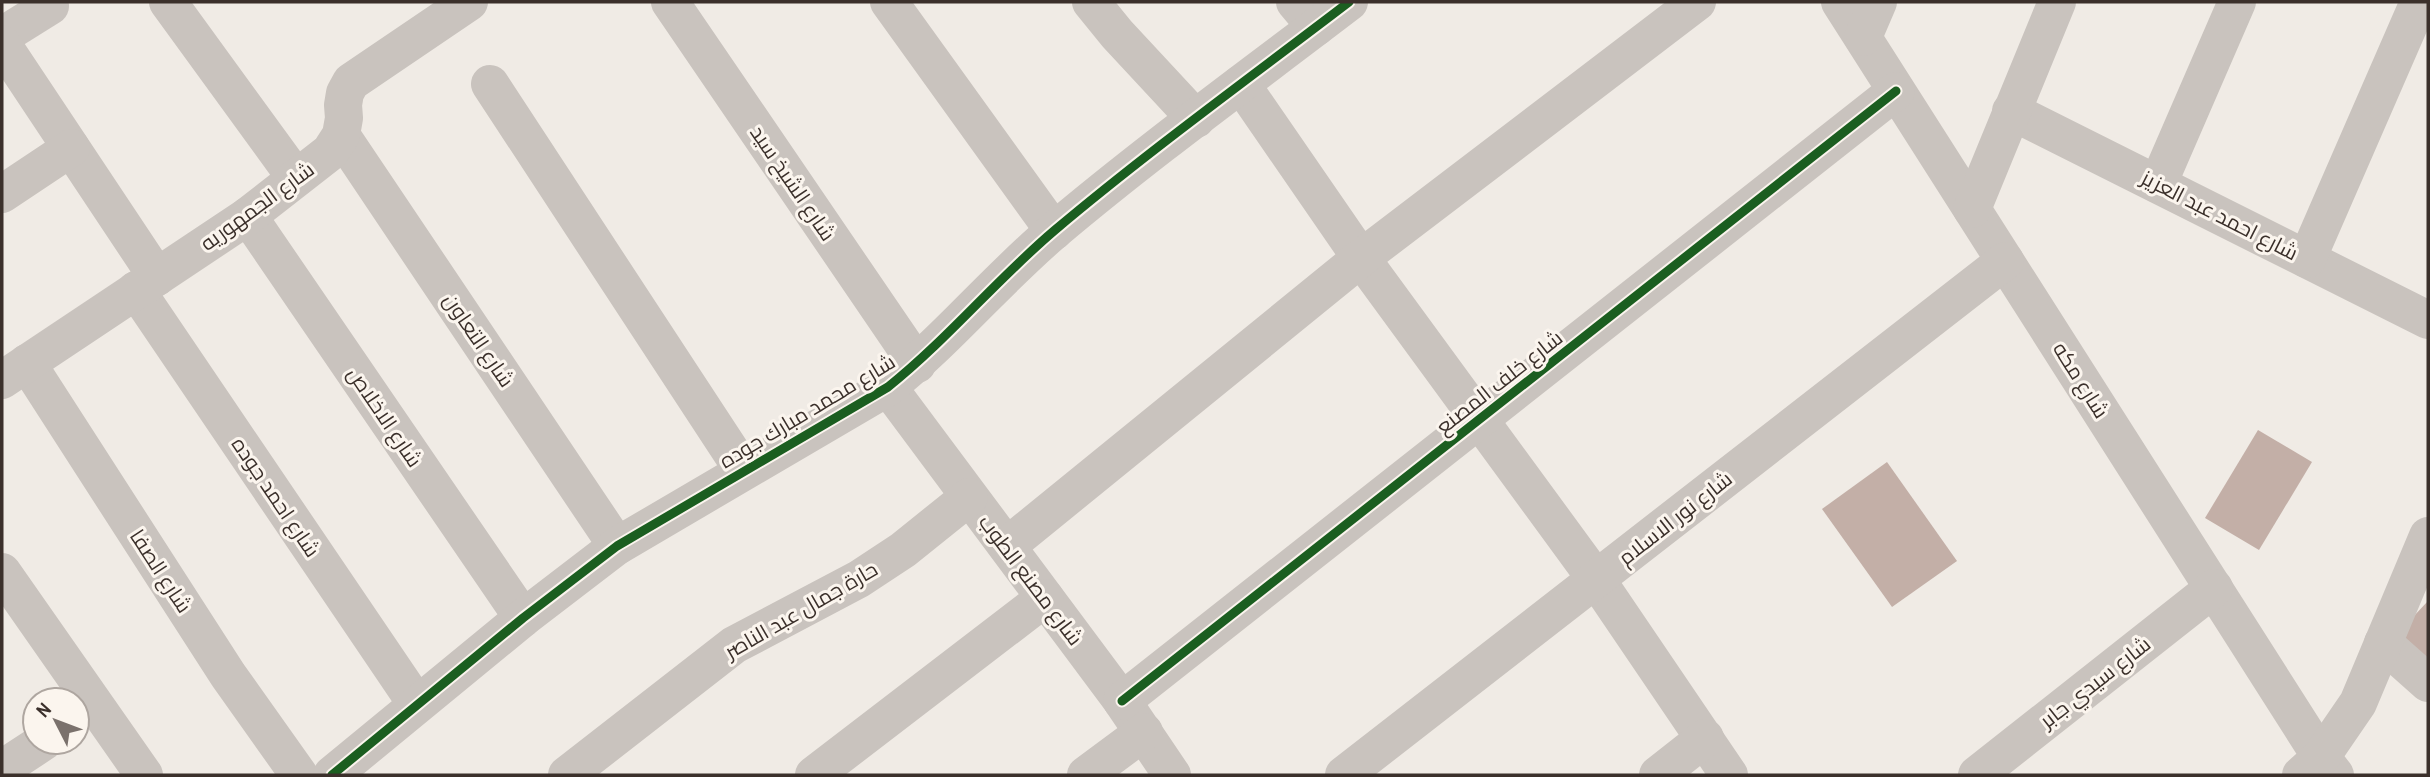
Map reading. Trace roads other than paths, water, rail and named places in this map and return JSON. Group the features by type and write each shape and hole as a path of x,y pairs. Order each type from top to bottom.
{"street":[{"path":"341,135 345,93 351,82 469,2"},
{"name":"شارع الشيخ سيد","path":"670,2 902,375"},
{"path":"889,2 1054,231"},
{"path":"1091,2 1196,119"},
{"name":"شارع محمد مبارك جوده","path":"332,775 416,703 617,546 902,375 1054,231 1241,84 1306,15 1349,2"},
{"path":"1007,547 1361,258 1697,2"},
{"name":"شارع مكه","path":"1840,2 2214,588 2319,769"},
{"path":"1863,37 1878,2"},
{"path":"1972,209 2057,2"},
{"path":"2158,184 2237,2"},
{"path":"2307,259 2419,2"},
{"path":"175,4 296,178"},
{"path":"2,36 50,6"},
{"name":"شارع احمد جوده","path":"2,44 71,148 146,284 416,703"},
{"path":"490,83 743,470"},
{"path":"1241,84 1361,258 1596,579 1729,775"},
{"name":"شارع خلف المصنع","path":"1122,701 1896,91"},
{"name":"شارع احمد عبد العزيز","path":"2011,111 2428,320"},
{"name":"شارع الجمهوريه","path":"15,371 248,216 330,152 341,135"},
{"name":"شارع التعاون","path":"341,135 617,546"},
{"path":"2,194 71,148"},
{"name":"شارع الاخلاص","path":"248,216 523,618"},
{"name":"شارع نور الاسلام","path":"1344,775 2005,261"},
{"name":"شارع الصفا","path":"15,371 299,775"},
{"name":"شارع مصنع الطوب","path":"902,375 969,497 1122,701 1172,775"},
{"name":"حارة جمال عبد الناصر","path":"567,775 734,645 859,579 903,550 969,497"},
{"path":"2319,769 2358,703 2425,554"},
{"name":"شارع سيدي جابر","path":"1976,775 2214,588"},
{"path":"8,593 69,686"},
{"path":"814,775 1045,598"},
{"path":"2383,643 2428,683"},
{"path":"91,717 144,775"},
{"path":"1086,775 1144,732"},
{"path":"1658,775 1705,738"},
{"path":"2,769 22,756"}]}
